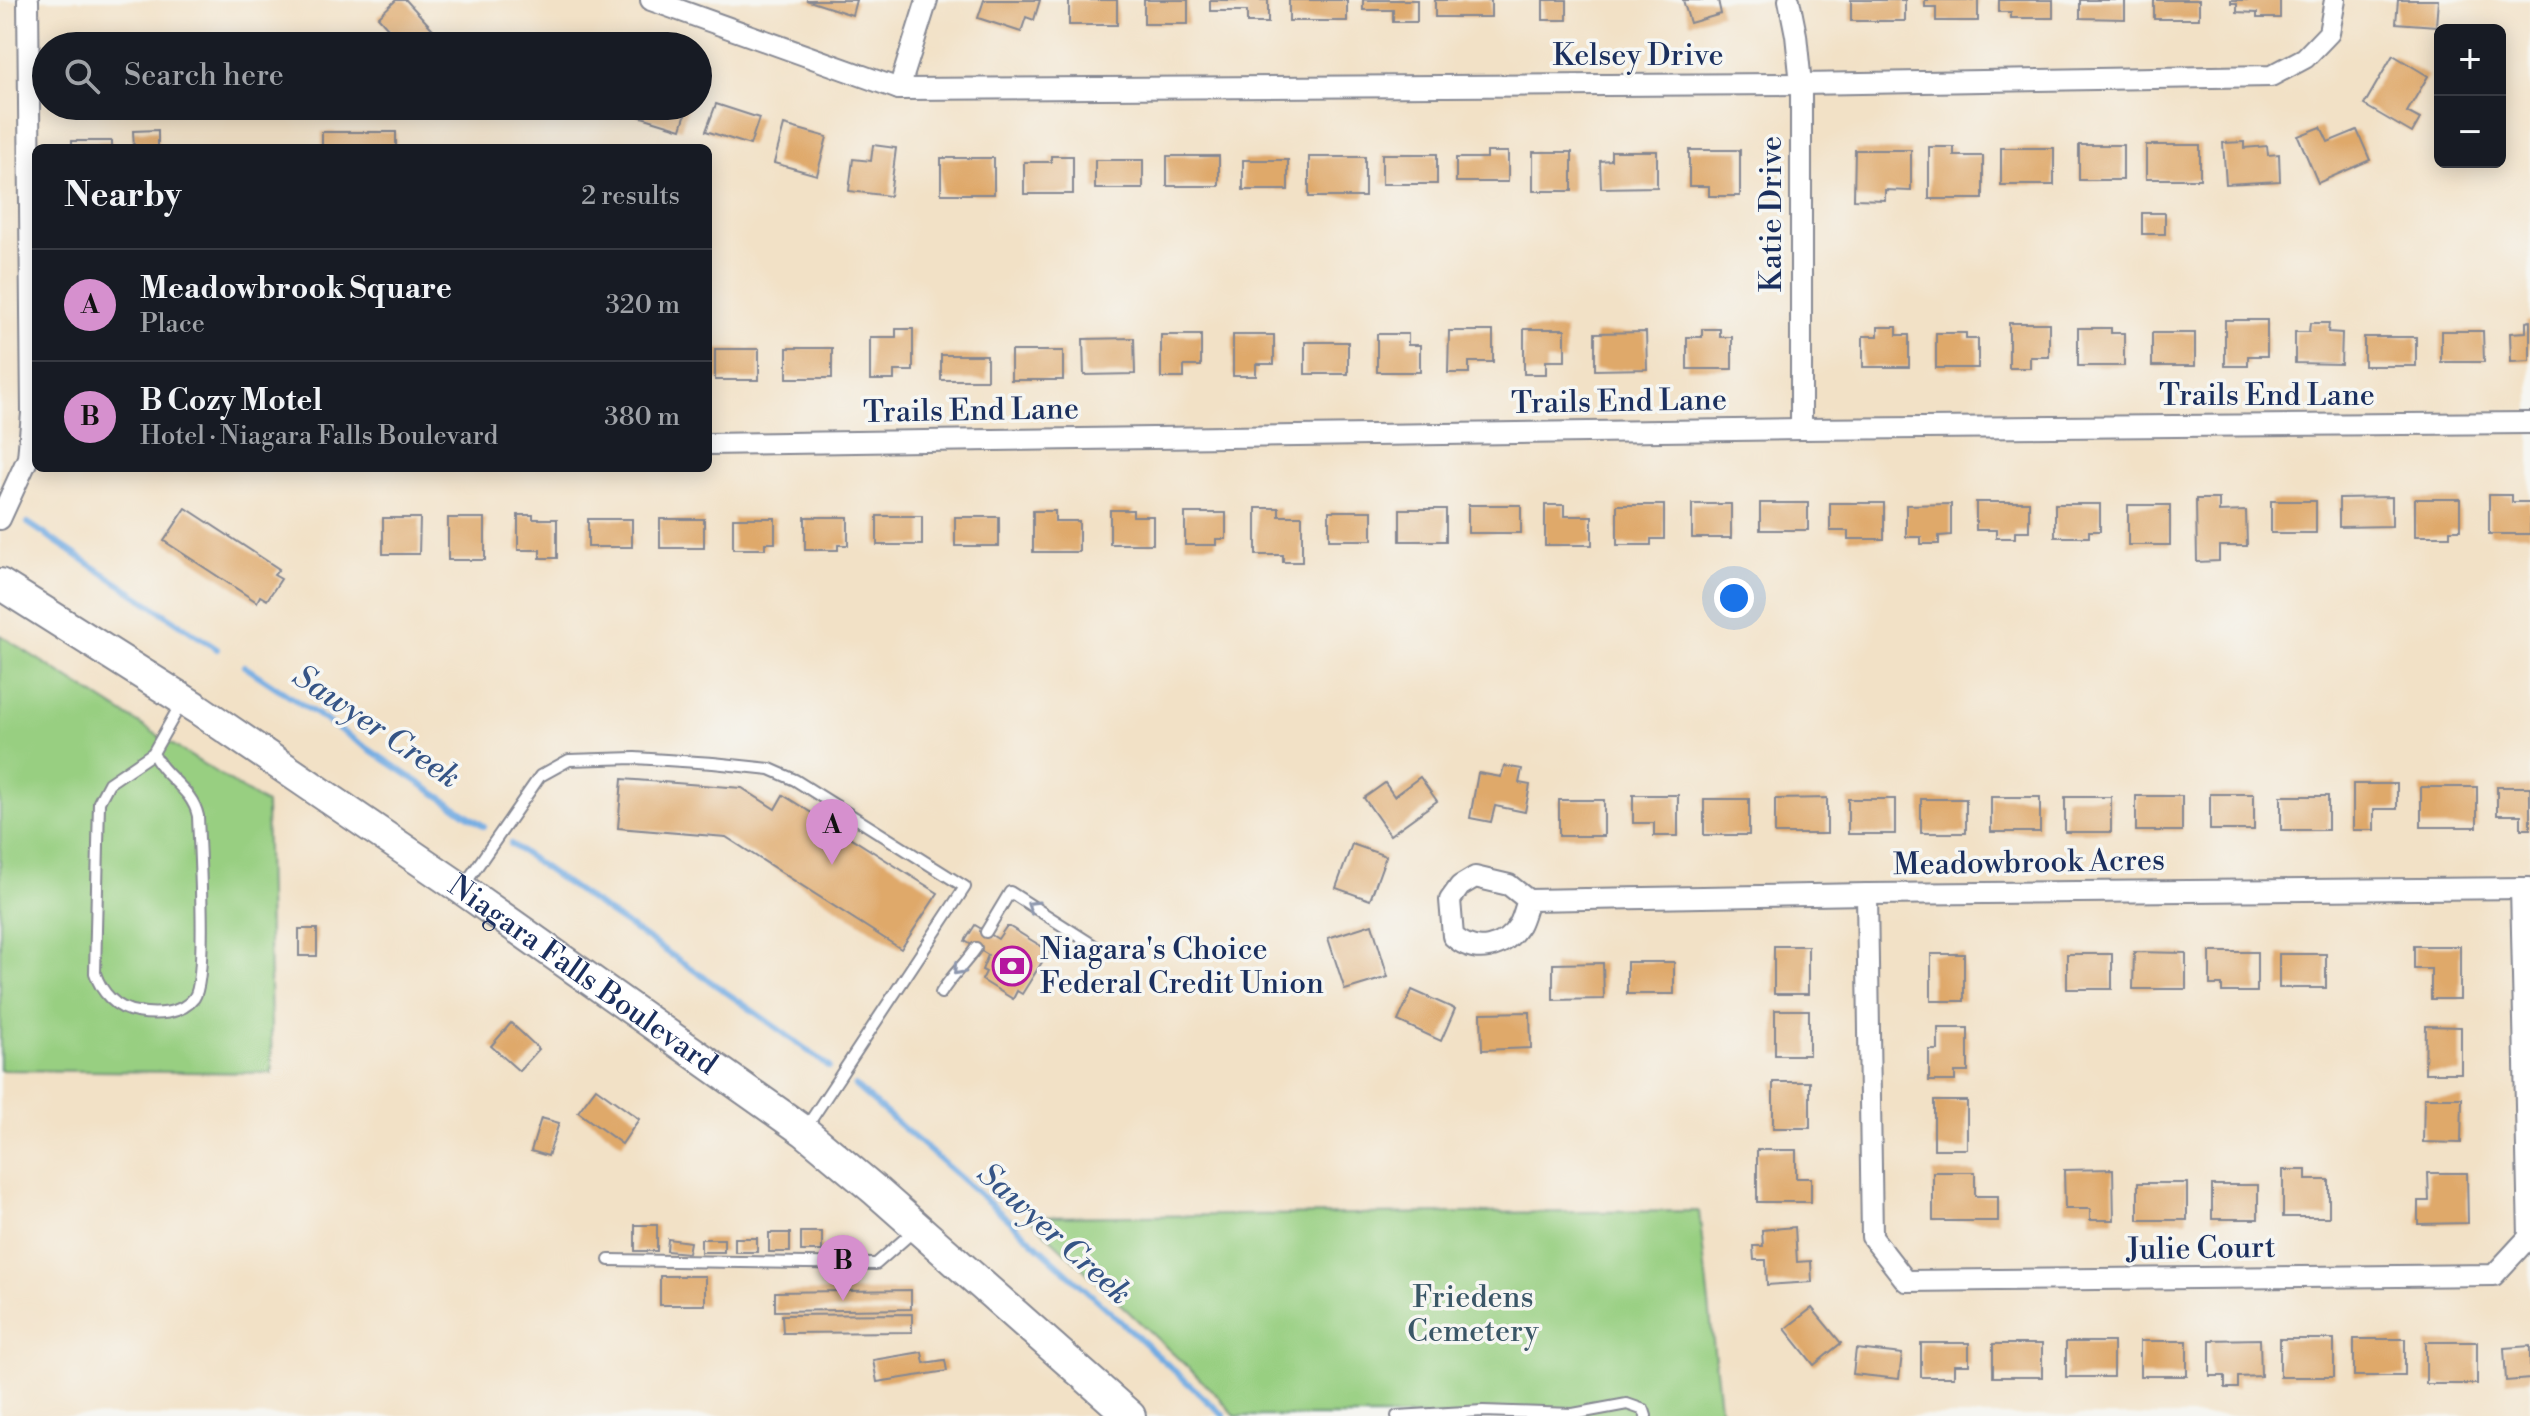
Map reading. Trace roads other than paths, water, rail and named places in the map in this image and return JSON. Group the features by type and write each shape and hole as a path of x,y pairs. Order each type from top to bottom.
{"main road":[{"name":"Niagara Falls Boulevard","path":"0,584 184,700 462,889 804,1131 1130,1416"}],"street":[{"path":"28,0 32,144"},
{"name":"Kelsey Drive","path":"651,0 899,89 1801,84 2271,76 2305,58 2329,33 2335,0"},
{"path":"899,89 927,0"},
{"name":"Katie Drive","path":"1789,0 1801,84 1801,429"},
{"name":"Trails End Lane","path":"712,444 2530,423"},
{"path":"0,519 28,458 32,428"},
{"name":"Julie Court","path":"1867,894 1872,1237 1906,1281 2146,1279 2494,1275 2529,1237 2525,888"},
{"name":"Meadowbrook Acres","path":"1528,900 2525,888"}],"lane":[{"path":"153,753 159,767 183,788 196,807 200,957 199,986 194,999 172,1012 155,1014 129,1011 115,1003 98,983 95,973 99,802 109,783 153,753 184,700"},
{"path":"462,889 540,776 569,760 635,758 770,769 795,780 965,887 804,1131"},
{"path":"986,932 1010,892 1093,945"},
{"path":"941,993 953,973 966,963 976,948"},
{"path":"609,1260 876,1264 918,1228"},
{"path":"1397,1416 1470,1411 1573,1414 1627,1404 1644,1410 1646,1416"}],"waterway":[{"name":"Sawyer Creek","path":"28,523 217,649"},
{"name":"Sawyer Creek","path":"244,666 484,826"},
{"name":"Sawyer Creek","path":"511,844 829,1067"},
{"name":"Sawyer Creek","path":"855,1086 1018,1228 1224,1416"}],"place":[{"name":"Meadowbrook Square","path":"832,865"},
{"name":"Niagara's Choice Federal Credit Union","path":"1012,966"},
{"name":"B Cozy Motel","path":"843,1301"}],"park label":[{"name":"Friedens Cemetery","path":"1473,1314"}]}
